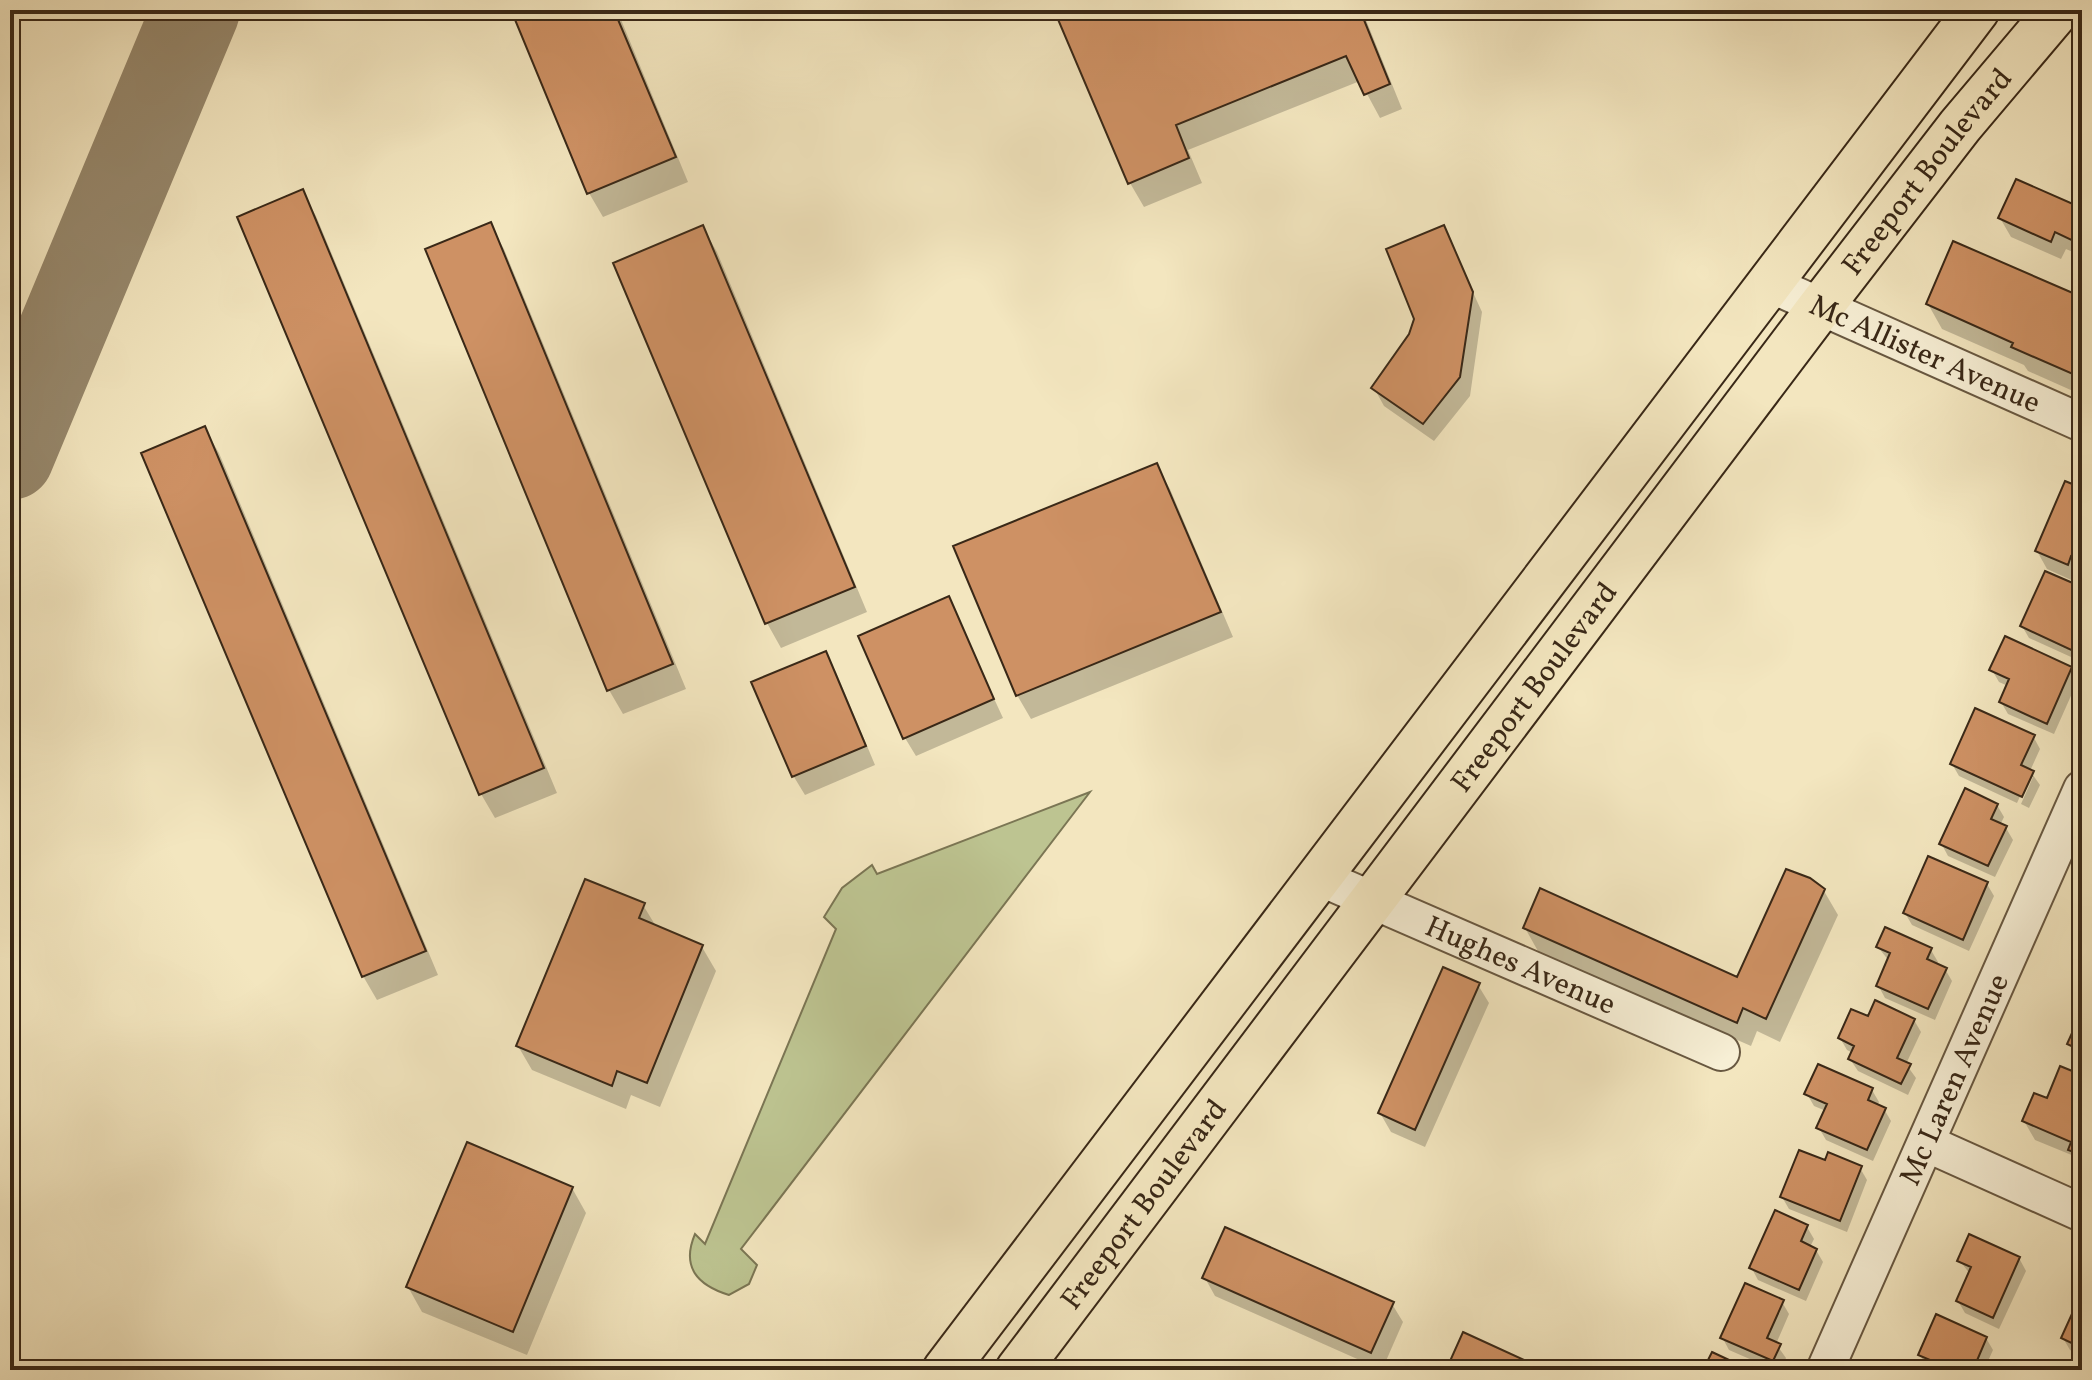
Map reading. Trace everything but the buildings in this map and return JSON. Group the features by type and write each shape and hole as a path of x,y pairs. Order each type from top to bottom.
{"main road":[{"name":"Freeport Boulevard","path":"945,1370 1977,10"},
{"name":"Freeport Boulevard","path":"1018,1370 1821,306 1960,126 2058,10"}],"street":[{"name":"Mc Allister Avenue","path":"1770,284 2082,423"},
{"name":"Mc Laren Avenue","path":"1825,1370 2078,808"},
{"name":"Hughes Avenue","path":"1319,877 1721,1052"},
{"path":"1926,1143 2082,1213"}],"green space":[{"path":"1090,792 741,1249 757,1265 749,1284 729,1295 700,1280 691,1265 690,1256 695,1234 705,1244 836,929 824,917 842,888 872,865 877,874"}],"taxiway":[{"path":"10,456 196,10"}]}
